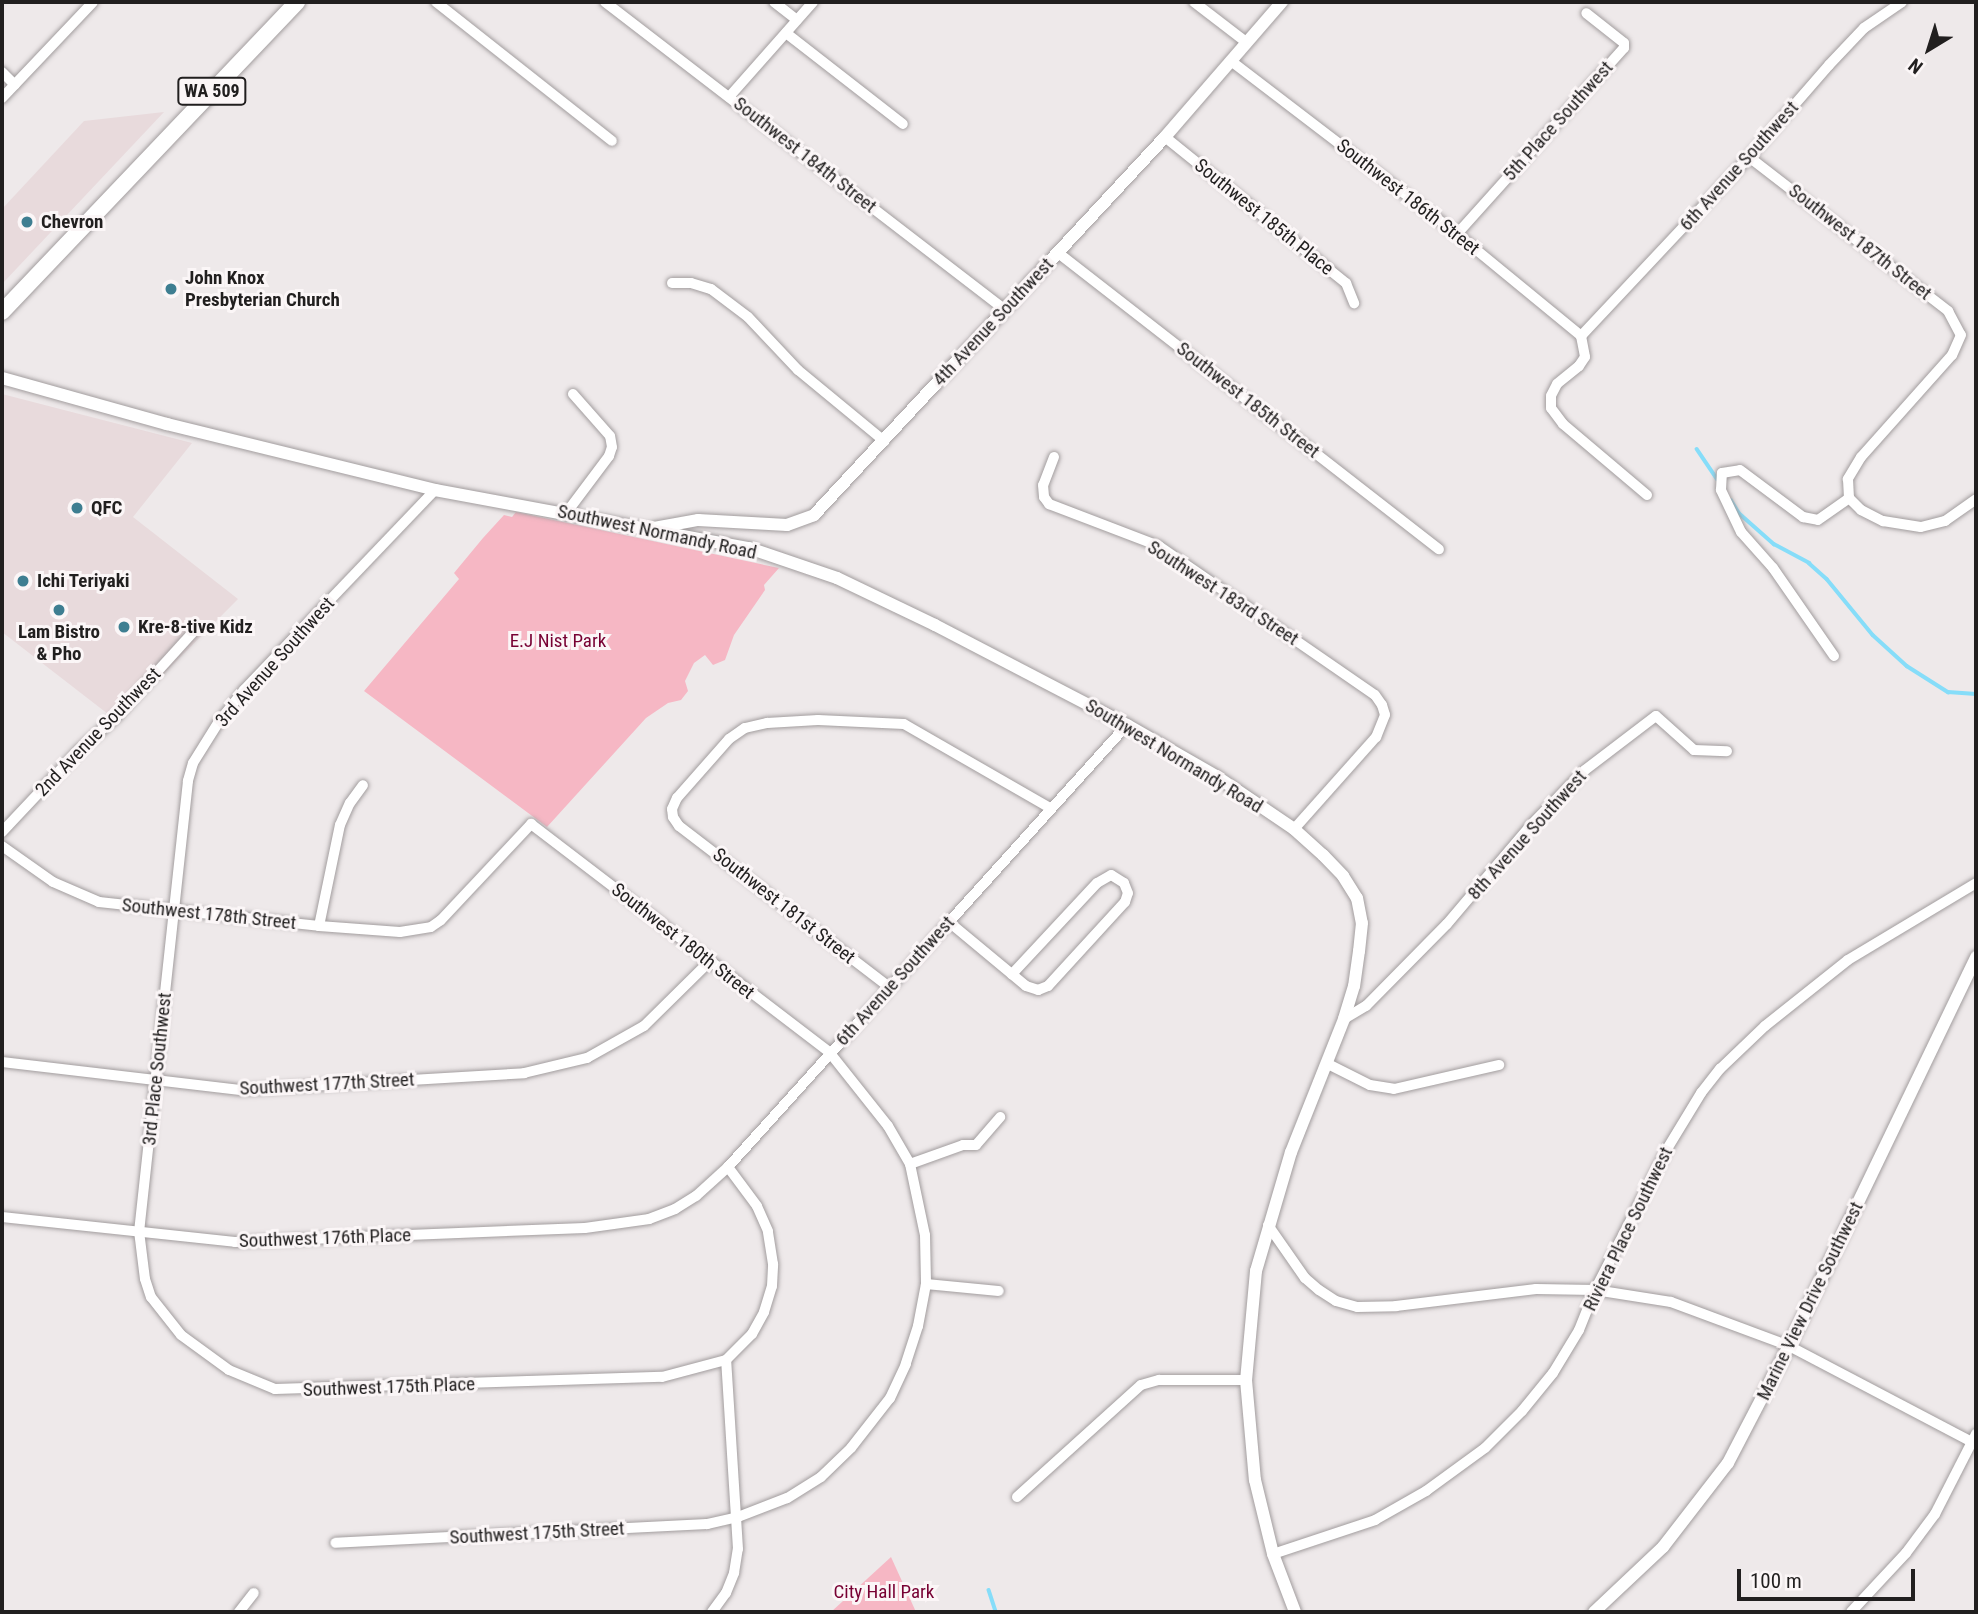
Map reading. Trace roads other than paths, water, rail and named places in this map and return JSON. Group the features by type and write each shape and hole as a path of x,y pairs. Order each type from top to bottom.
{"main road":[{"name":"WA 509","path":"2,312 297,2"}],"street":[{"path":"2,98 93,2"},
{"path":"436,2 612,141"},
{"name":"Southwest 184th Street","path":"605,2 1004,309"},
{"path":"774,2 797,20"},
{"path":"729,97 813,2"},
{"path":"1194,2 1246,42"},
{"name":"4th Avenue Southwest","path":"650,529 672,522 698,520 787,525 801,522 826,503 1165,137 1282,2"},
{"name":"6th Avenue Southwest","path":"1581,336 1749,158 1864,29 1902,2"},
{"name":"5th Place Southwest","path":"1457,234 1624,48 1624,43 1586,13"},
{"path":"786,33 903,124"},
{"name":"Southwest 186th Street","path":"1231,61 1457,234 1581,336"},
{"path":"2,72 15,85"},
{"name":"Southwest 185th Place","path":"1165,137 1346,283 1354,303"},
{"name":"Southwest 187th Street","path":"1749,158 1948,311 1961,335 1952,355 1861,457 1849,479 1849,498"},
{"name":"Southwest 185th Street","path":"1057,252 1439,549"},
{"path":"672,283 691,283 710,289 748,317 798,370 884,441"},
{"path":"1581,336 1585,357 1579,366 1558,384 1551,396 1551,408 1563,424 1647,495"},
{"name":"Southwest Normandy Road","path":"2,378 167,424 435,490 567,512 749,548 837,579 935,625 1127,725 1216,776 1294,829 1343,876 1357,898 1362,923 1359,951 1344,1019 1291,1152 1256,1271 1246,1380 1255,1480 1273,1555 1295,1612"},
{"path":"567,512 609,456 611,447 610,436 573,394"},
{"name":"Southwest 183rd Street","path":"1054,457 1043,485 1044,497 1049,504 1159,546 1375,695 1385,715 1376,737 1294,829"},
{"path":"1834,656 1773,568 1741,532 1721,490 1722,473 1740,470 1804,517 1818,520 1849,498 1861,510 1883,521 1921,527 1945,521 1976,499"},
{"name":"3rd Avenue Southwest","path":"174,908 188,781 193,763 204,743 244,690 435,490"},
{"name":"2nd Avenue Southwest","path":"2,832 78,751 117,716 194,631"},
{"name":"8th Avenue Southwest","path":"1344,1019 1366,1006 1447,924 1530,826 1585,770 1656,716 1694,750 1727,751"},
{"name":"Southwest 181st Street","path":"889,987 679,825 672,809 677,798 729,739 745,729 767,723 817,720 904,724 1050,808"},
{"name":"6th Avenue Southwest","path":"649,1219 675,1209 696,1196 728,1167 1127,725"},
{"path":"319,926 340,825 350,803 363,785"},
{"name":"Southwest 178th Street","path":"2,846 53,882 99,902 400,932 431,928 452,910 531,824 537,828"},
{"name":"Southwest 180th Street","path":"537,828 830,1053 882,1117 910,1164 925,1236 926,1284"},
{"path":"949,922 1026,986 1038,990 1048,986 1125,902 1128,893 1124,883 1111,875 1097,883 1012,974"},
{"name":"Riviera Place Southwest","path":"1273,1555 1375,1520 1426,1492 1485,1448 1522,1411 1553,1373 1579,1330 1595,1290 1673,1138 1701,1093 1720,1069 1765,1026 1848,960 1976,883"},
{"name":"3rd Place Southwest","path":"139,1231 174,908"},
{"name":"Marine View Drive Southwest","path":"1594,1612 1663,1547 1701,1501 1741,1440 1976,957"},
{"name":"Southwest 177th Street","path":"2,1062 242,1090 524,1073 587,1058 644,1026 709,962"},
{"path":"1326,1063 1370,1085 1394,1089 1499,1065"},
{"path":"910,1164 963,1145 976,1144 1000,1117"},
{"path":"712,1612 726,1593 734,1573 738,1549 726,1360 752,1334 764,1312 772,1286 774,1264 768,1231 757,1206 728,1167"},
{"name":"Southwest 176th Place","path":"2,1217 235,1242 585,1228 649,1219"},
{"path":"1268,1225 1306,1278 1336,1301 1357,1307 1396,1306 1536,1289 1595,1290 1671,1302 1788,1346 1975,1440 1935,1514 1906,1553 1851,1612"},
{"name":"Southwest 175th Place","path":"139,1231 143,1272 151,1297 181,1335 229,1370 275,1390 662,1377 726,1360"},
{"path":"926,1284 999,1291"},
{"name":"Southwest 175th Street","path":"335,1543 658,1527 738,1517 787,1498 821,1477 870,1426 890,1398 906,1364 919,1325 926,1284"},
{"path":"1017,1497 1141,1385 1159,1380 1246,1380"},
{"path":"239,1612 254,1594"}],"waterway":[{"path":"1697,449 1717,479"},
{"path":"1731,500 1739,513 1774,544 1809,563 1827,579 1873,635 1907,666 1948,692 1976,694"},
{"path":"989,1590 996,1612"}],"place":[{"name":"Chevron","path":"27,222"},
{"name":"John Knox Presbyterian Church","path":"171,289"},
{"name":"QFC","path":"77,508"},
{"name":"Ichi Teriyaki","path":"23,581"},
{"name":"Lam Bistro & Pho","path":"59,610"},
{"name":"Kre-8-tive Kidz","path":"124,627"}],"park label":[{"name":"E.J Nist Park","path":"558,641"},
{"name":"City Hall Park","path":"884,1592"}]}
